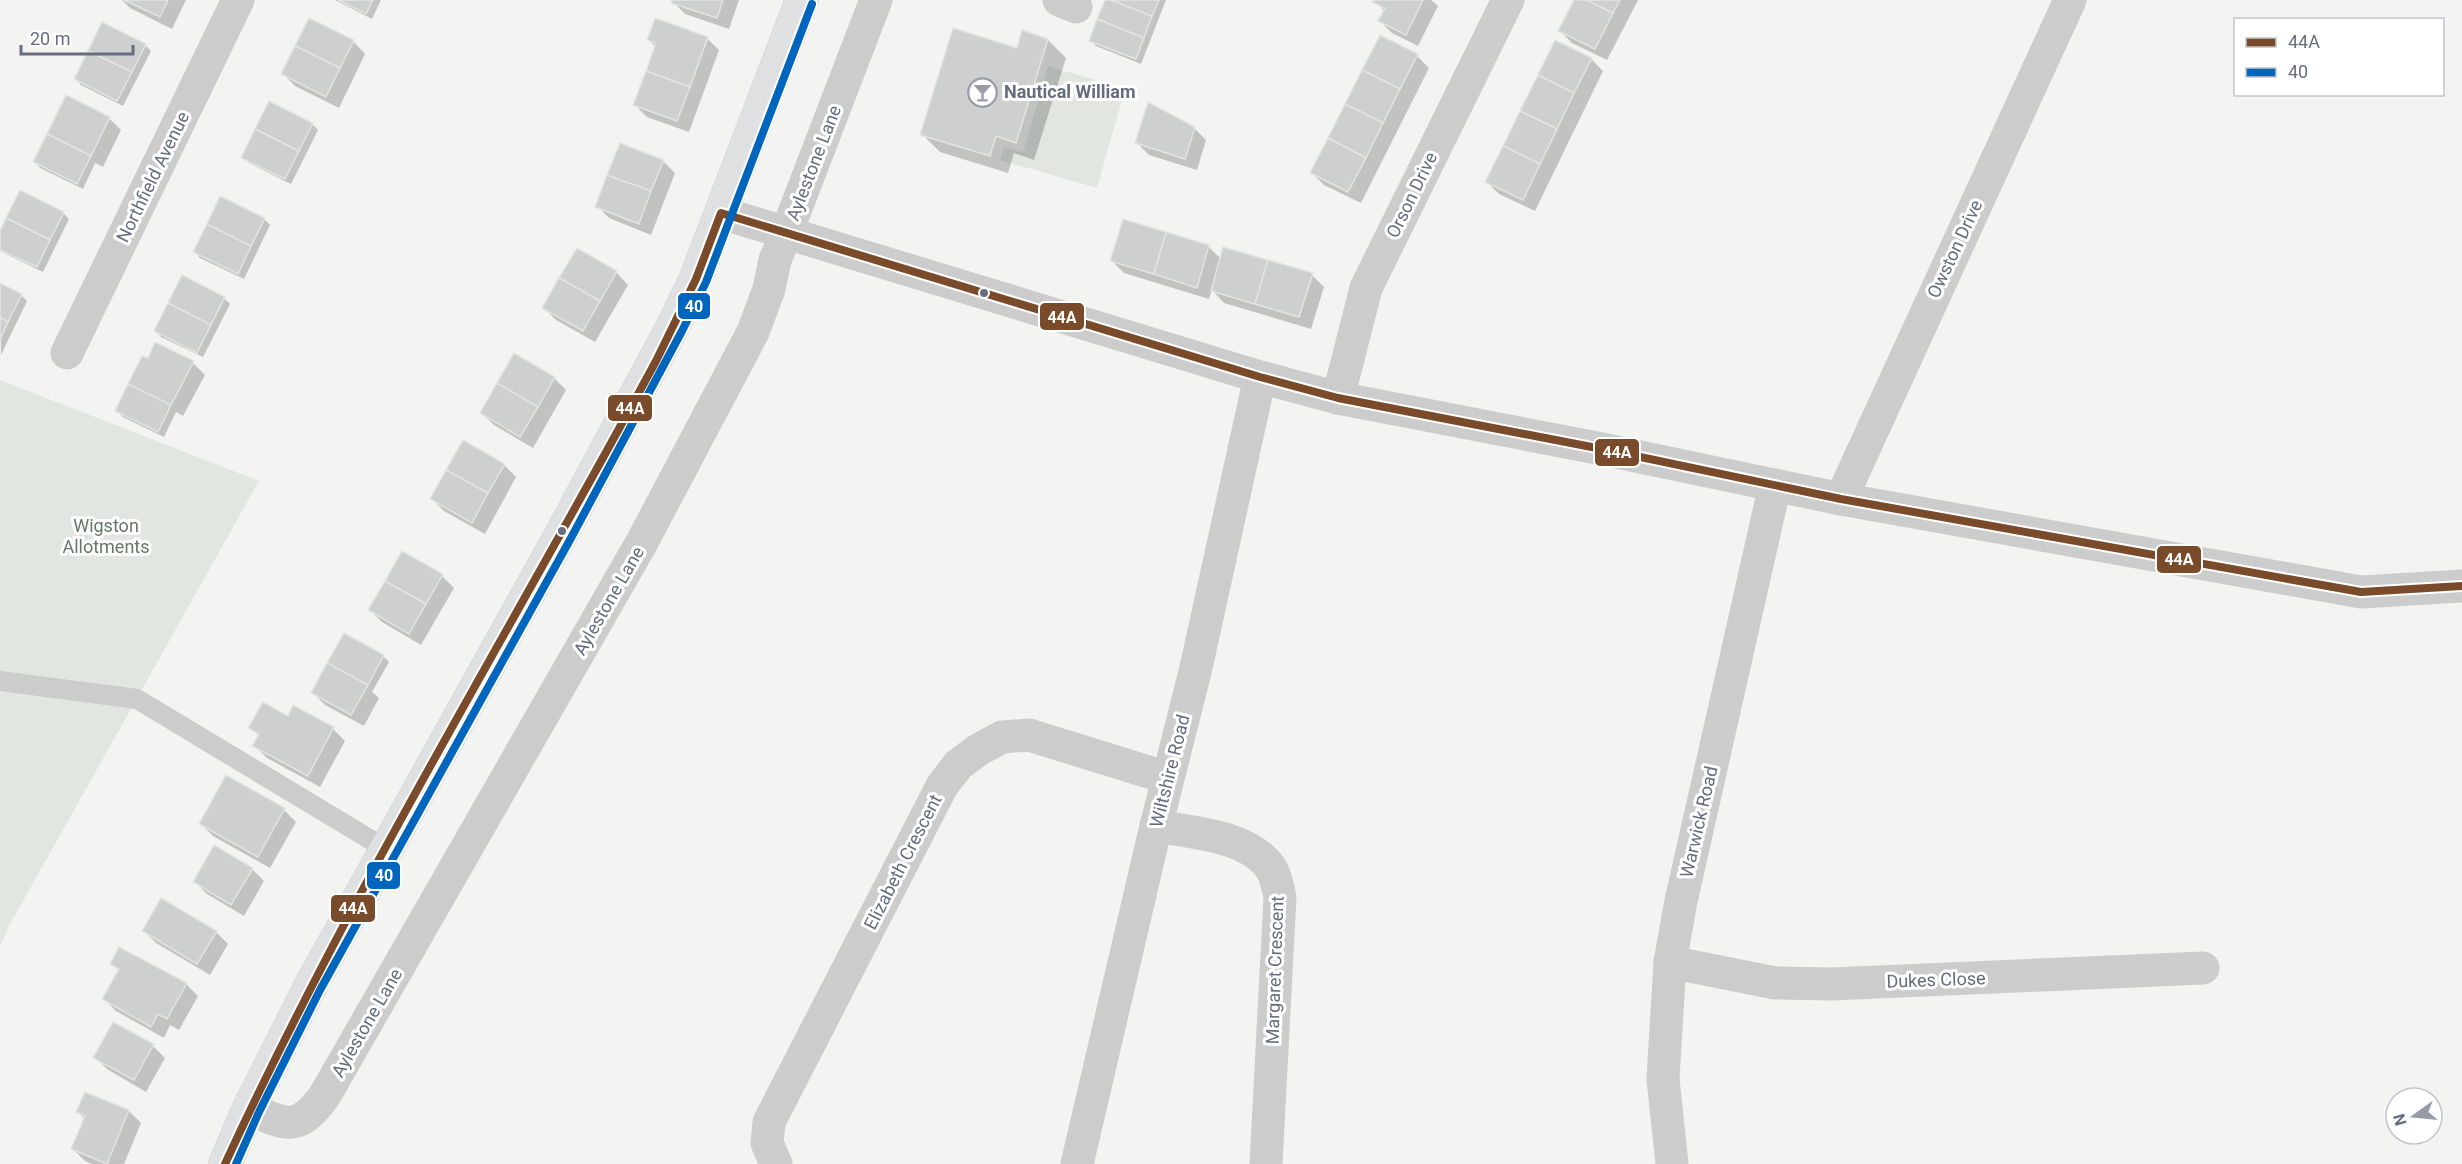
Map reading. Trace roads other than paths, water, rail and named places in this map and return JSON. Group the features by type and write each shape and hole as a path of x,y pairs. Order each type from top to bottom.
{"main road":[{"path":"225,1164 249,1108 311,985 562,533 673,326 696,278 802,0"}],"street":[{"name":"Northfield Avenue","path":"67,353 238,0"},
{"name":"Aylestone Lane","path":"249,1108 275,1121 299,1121 313,1113 642,542 753,332 769,289 774,260 876,0"},
{"name":"Orson Drive","path":"1338,398 1366,288 1508,0"},
{"name":"Owston Drive","path":"1841,499 2070,0"},
{"path":"721,213 1260,377 1338,398 1602,449 1841,499 2361,592 2462,586"},
{"name":"Wiltshire Road","path":"1077,1164 1156,826 1195,672 1260,377"},
{"name":"Warwick Road","path":"1672,1164 1663,1079 1670,962 1681,901 1775,485"},
{"name":"Elizabeth Crescent","path":"776,1164 767,1143 769,1122 942,786 958,765 978,750 1002,737 1029,735 1168,778"},
{"name":"Margaret Crescent","path":"1156,826 1241,843 1260,856 1273,871 1280,897 1266,1164"},
{"name":"Dukes Close","path":"1670,962 1775,983 1880,982 2203,968"}],"lane":[{"path":"0,681 137,699 386,849"}],"place":[{"name":"Nautical William","path":"983,92"}],"park label":[{"name":"Wigston Allotments","path":"106,536"}]}
